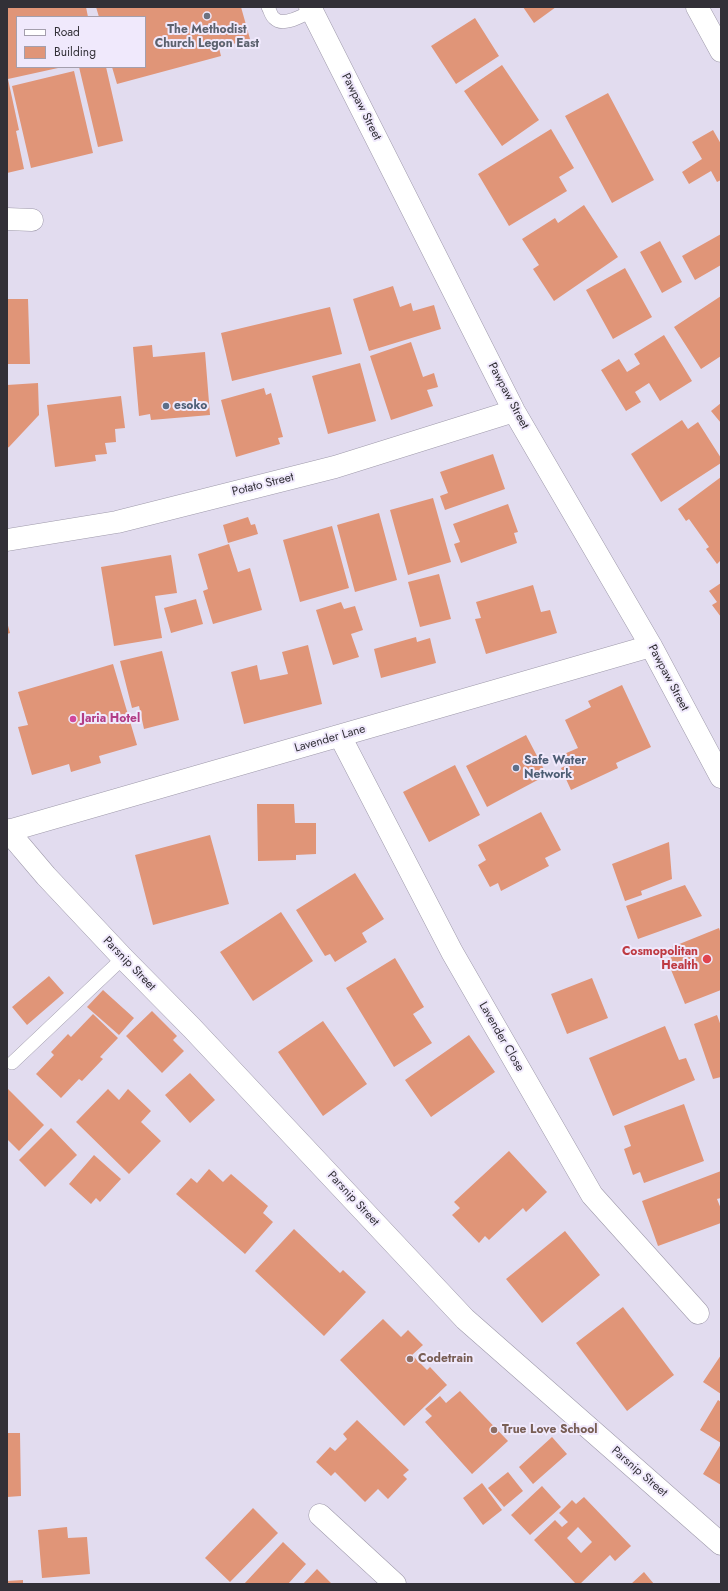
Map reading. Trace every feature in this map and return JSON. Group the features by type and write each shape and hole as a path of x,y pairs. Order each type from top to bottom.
{"street":[{"path":"697,7 721,50"},
{"name":"Pawpaw Street","path":"311,9 514,411 652,646 721,777"},
{"path":"7,219 32,220"},
{"name":"Potato Street","path":"7,540 118,522 335,467 514,411"},
{"name":"Lavender Lane","path":"7,831 652,646"},
{"name":"Lavender Close","path":"340,736 452,952 592,1195 698,1313"},
{"name":"Parsnip Street","path":"7,831 46,876 123,958 192,1028 465,1319 721,1544"},
{"path":"320,1515 395,1584"}],"lane":[{"path":"268,7 274,18 280,22 289,21 311,9"},
{"path":"12,1063 123,958"}],"building":[{"path":"7,7 86,7 88,16 16,16 16,68 58,68 8,79 19,130 16,131 24,169 7,173"},
{"path":"96,7 241,7 250,39 219,48 221,56 117,84 112,68 146,68 146,16 99,16"},
{"path":"523,7 556,7 534,23"},
{"path":"475,18 499,56 456,84 431,46"},
{"path":"502,65 539,120 502,146 464,91"},
{"path":"79,68 106,68 123,141 98,147"},
{"path":"74,71 93,153 31,168 12,86"},
{"path":"608,93 654,180 612,203 565,116"},
{"path":"551,129 574,168 559,177 567,191 509,226 478,174"},
{"path":"713,130 721,144 721,180 717,182 711,171 689,184 682,172 702,159 692,142"},
{"path":"584,205 618,257 554,301 533,269 539,265 522,239 555,218 558,223"},
{"path":"721,234 721,265 695,280 682,256"},
{"path":"660,241 682,282 662,293 640,252"},
{"path":"625,268 652,317 613,339 586,290"},
{"path":"393,286 400,307 411,303 413,311 434,305 441,329 369,351 353,299"},
{"path":"721,296 721,356 701,369 674,327"},
{"path":"7,299 28,299 30,364 7,364"},
{"path":"330,307 342,354 232,381 221,333"},
{"path":"664,335 692,381 660,401 649,383 635,392 641,402 626,411 601,370 619,359 627,372 640,364 634,354"},
{"path":"411,342 423,377 434,373 438,387 427,390 433,406 391,420 370,356"},
{"path":"152,345 153,357 205,352 210,415 151,420 150,414 139,416 133,347"},
{"path":"360,363 376,421 328,434 312,376"},
{"path":"38,383 39,415 7,448 7,385"},
{"path":"264,388 266,395 271,393 283,437 278,438 280,444 236,457 221,400"},
{"path":"121,396 125,428 115,429 116,442 105,443 107,454 95,455 96,461 55,467 47,405"},
{"path":"721,403 721,423 711,411"},
{"path":"682,420 688,429 698,422 721,458 721,463 661,502 631,454"},
{"path":"493,454 505,489 445,510 440,496 448,493 440,472"},
{"path":"721,477 721,560 717,564 706,549 709,547 689,519 686,521 678,509"},
{"path":"433,498 451,562 408,575 390,510"},
{"path":"508,504 518,532 514,533 517,543 461,563 454,544 460,542 453,524"},
{"path":"379,513 397,580 355,592 337,525"},
{"path":"248,517 251,525 255,524 258,534 228,543 223,525"},
{"path":"332,526 349,588 300,602 283,540"},
{"path":"229,544 238,572 250,568 262,610 213,624 203,591 208,589 198,554"},
{"path":"171,555 177,593 155,596 162,638 114,646 101,567"},
{"path":"439,574 451,619 420,627 408,582"},
{"path":"721,583 721,617 712,605 717,602 709,591"},
{"path":"533,585 541,612 550,610 557,633 486,654 475,619 481,618 476,602"},
{"path":"196,599 203,624 171,633 164,608"},
{"path":"341,602 344,609 355,606 363,630 351,634 359,657 333,665 316,610"},
{"path":"7,622 10,633 7,634"},
{"path":"416,637 417,642 430,638 436,663 381,678 374,649"},
{"path":"308,645 322,704 244,724 231,672 257,665 260,680 288,674 282,652"},
{"path":"162,651 179,720 144,729 139,706 132,708 120,661"},
{"path":"113,664 137,745 99,756 101,763 71,772 69,764 32,775 18,727 28,725 18,692"},
{"path":"622,685 651,747 616,763 618,768 571,790 561,768 569,764 564,754 578,748 565,720 591,707 588,701"},
{"path":"526,735 547,775 487,807 466,766"},
{"path":"455,765 480,815 429,842 403,792"},
{"path":"257,804 294,804 295,823 316,823 316,854 296,855 296,860 258,861"},
{"path":"541,812 561,850 545,858 549,866 501,891 498,883 490,887 478,865 486,860 478,845"},
{"path":"210,835 229,904 153,925 135,855"},
{"path":"669,842 672,879 641,891 642,895 625,901 612,864"},
{"path":"355,873 384,919 362,933 367,942 335,962 330,954 325,956 296,910"},
{"path":"685,885 702,916 638,939 626,906"},
{"path":"281,912 313,961 253,1001 220,952"},
{"path":"719,928 721,934 721,990 685,1004 667,960 671,958 667,949"},
{"path":"395,958 424,1007 413,1014 432,1043 394,1067 346,988"},
{"path":"49,976 64,993 27,1025 12,1007"},
{"path":"592,978 608,1018 567,1034 551,994"},
{"path":"103,990 134,1018 119,1035 87,1007"},
{"path":"152,1011 177,1036 173,1040 184,1051 162,1073 126,1036"},
{"path":"93,1014 118,1038 100,1057 103,1059 82,1081 79,1079 61,1098 36,1074 54,1055 51,1052 68,1034 71,1037"},
{"path":"717,1015 721,1026 721,1077 713,1079 694,1024"},
{"path":"323,1021 367,1084 323,1116 278,1052"},
{"path":"665,1026 679,1060 686,1058 695,1080 613,1116 589,1058"},
{"path":"469,1035 495,1072 431,1117 405,1080"},
{"path":"190,1073 215,1100 190,1123 165,1095"},
{"path":"7,1088 44,1125 19,1151 7,1139"},
{"path":"108,1089 119,1100 128,1089 151,1111 141,1122 161,1141 129,1174 76,1122"},
{"path":"684,1104 704,1161 644,1183 640,1172 633,1175 624,1149 631,1146 624,1126"},
{"path":"51,1128 77,1155 45,1187 19,1160"},
{"path":"509,1151 547,1192 526,1212 523,1208 489,1240 485,1236 479,1243 452,1215 460,1208 454,1202"},
{"path":"94,1155 121,1179 100,1202 96,1198 91,1204 69,1184"},
{"path":"209,1169 223,1182 231,1174 268,1206 263,1213 273,1222 245,1254 176,1194 191,1178 197,1183"},
{"path":"721,1171 721,1198 717,1199 721,1209 721,1223 658,1246 642,1201"},
{"path":"294,1229 340,1273 343,1270 366,1292 324,1336 255,1271"},
{"path":"565,1231 600,1275 542,1323 506,1279"},
{"path":"623,1307 674,1375 627,1411 576,1343"},
{"path":"383,1319 401,1337 408,1330 423,1345 412,1355 427,1370 430,1367 447,1385 404,1426 340,1360"},
{"path":"721,1355 721,1394 703,1382"},
{"path":"460,1391 508,1441 472,1474 425,1422 432,1416 425,1409 440,1396 446,1403"},
{"path":"718,1400 721,1402 721,1443 700,1430"},
{"path":"357,1420 409,1470 403,1475 407,1479 388,1499 378,1489 365,1502 335,1472 331,1476 316,1462 330,1447 335,1451 347,1439 343,1434"},
{"path":"7,1433 20,1433 21,1496 7,1497"},
{"path":"552,1437 567,1454 533,1484 519,1467"},
{"path":"721,1444 721,1485 703,1474"},
{"path":"508,1472 523,1491 504,1507 488,1488"},
{"path":"482,1483 502,1510 483,1525 463,1498"},
{"path":"542,1486 561,1507 530,1535 511,1515"},
{"path":"584,1497 631,1546 615,1561 610,1555 580,1584 576,1584 534,1540 555,1520 562,1527 568,1522 559,1513 572,1500 576,1504","holes":["578,1527 592,1542 581,1553 567,1538"]},
{"path":"253,1508 278,1533 230,1582 205,1558"},
{"path":"67,1527 68,1538 87,1537 90,1574 42,1578 38,1530"},
{"path":"283,1542 306,1564 288,1584 244,1584"},
{"path":"317,1569 332,1584 303,1584"},
{"path":"644,1572 654,1584 631,1584"},
{"path":"23,1580 23,1584 7,1584 7,1581"}],"place":[{"name":"The Methodist Church Legon East","path":"207,16"},
{"name":"esoko","path":"166,406"},
{"name":"Jaria Hotel","path":"73,719"},
{"name":"Safe Water Network","path":"516,768"},
{"name":"Cosmopolitan Health","path":"707,959"},
{"name":"Codetrain","path":"410,1359"},
{"name":"True Love School","path":"494,1430"}]}
